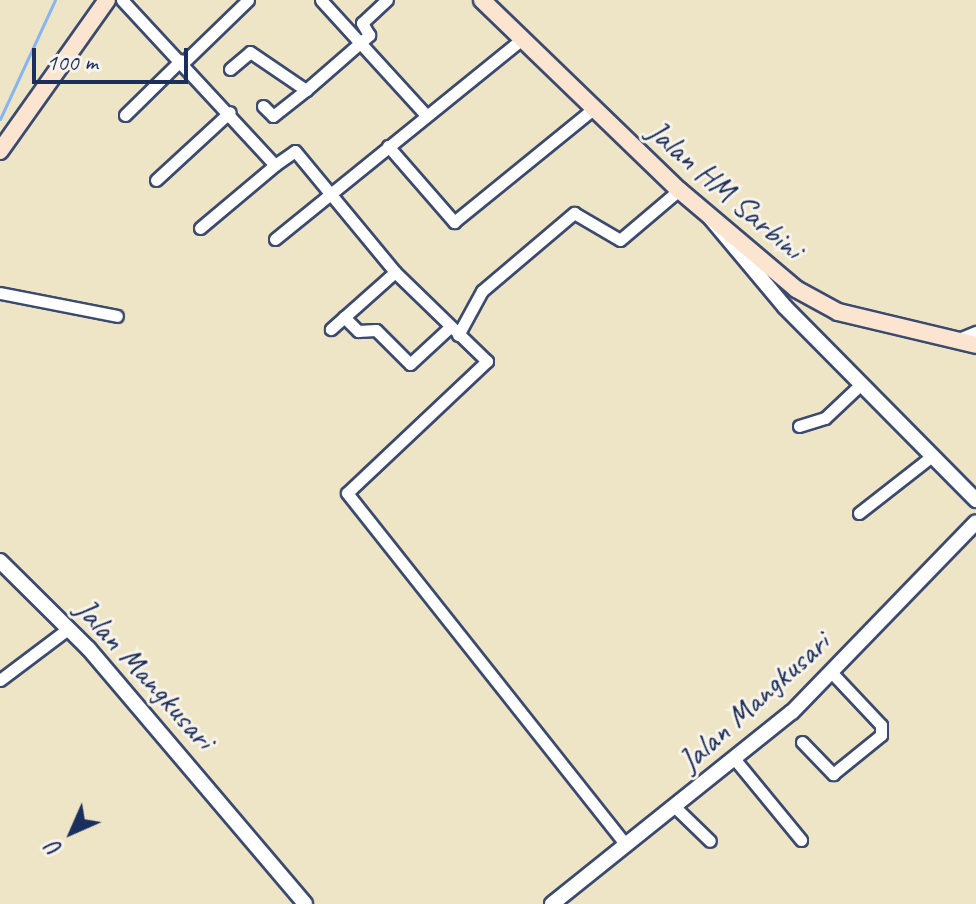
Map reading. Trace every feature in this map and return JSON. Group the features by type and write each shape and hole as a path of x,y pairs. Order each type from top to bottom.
{"main road":[{"path":"0,151 107,0"},
{"name":"Jalan HM Sarbini","path":"482,0 679,190 827,307 976,345"}],"street":[{"path":"122,0 183,61 275,165"},
{"path":"125,115 248,0"},
{"path":"321,0 358,45 426,115"},
{"path":"263,106 273,116 306,90 369,35 362,23 387,0"},
{"path":"275,239 521,40"},
{"path":"230,69 250,52 306,90"},
{"path":"388,146 454,222 593,109"},
{"path":"156,180 230,112"},
{"path":"200,228 294,150 332,191 395,272 486,363 347,493 626,845"},
{"path":"344,317 358,331 376,330 410,364 454,332 482,291 574,213 620,240 679,190"},
{"path":"708,215 732,251 976,500"},
{"path":"331,329 395,272"},
{"path":"0,293 117,316"},
{"path":"955,341 976,332"},
{"path":"799,426 825,418 861,384"},
{"path":"859,513 932,456"},
{"name":"Jalan Mangkusari","path":"552,904 737,762 833,674 976,522"},
{"name":"Jalan Mangkusari","path":"0,561 69,628 305,904"},
{"path":"0,680 69,628"},
{"path":"802,742 837,774 882,732 833,674"},
{"path":"737,762 801,840"},
{"path":"676,808 710,841"}],"waterway":[{"path":"0,119 55,0"}]}
